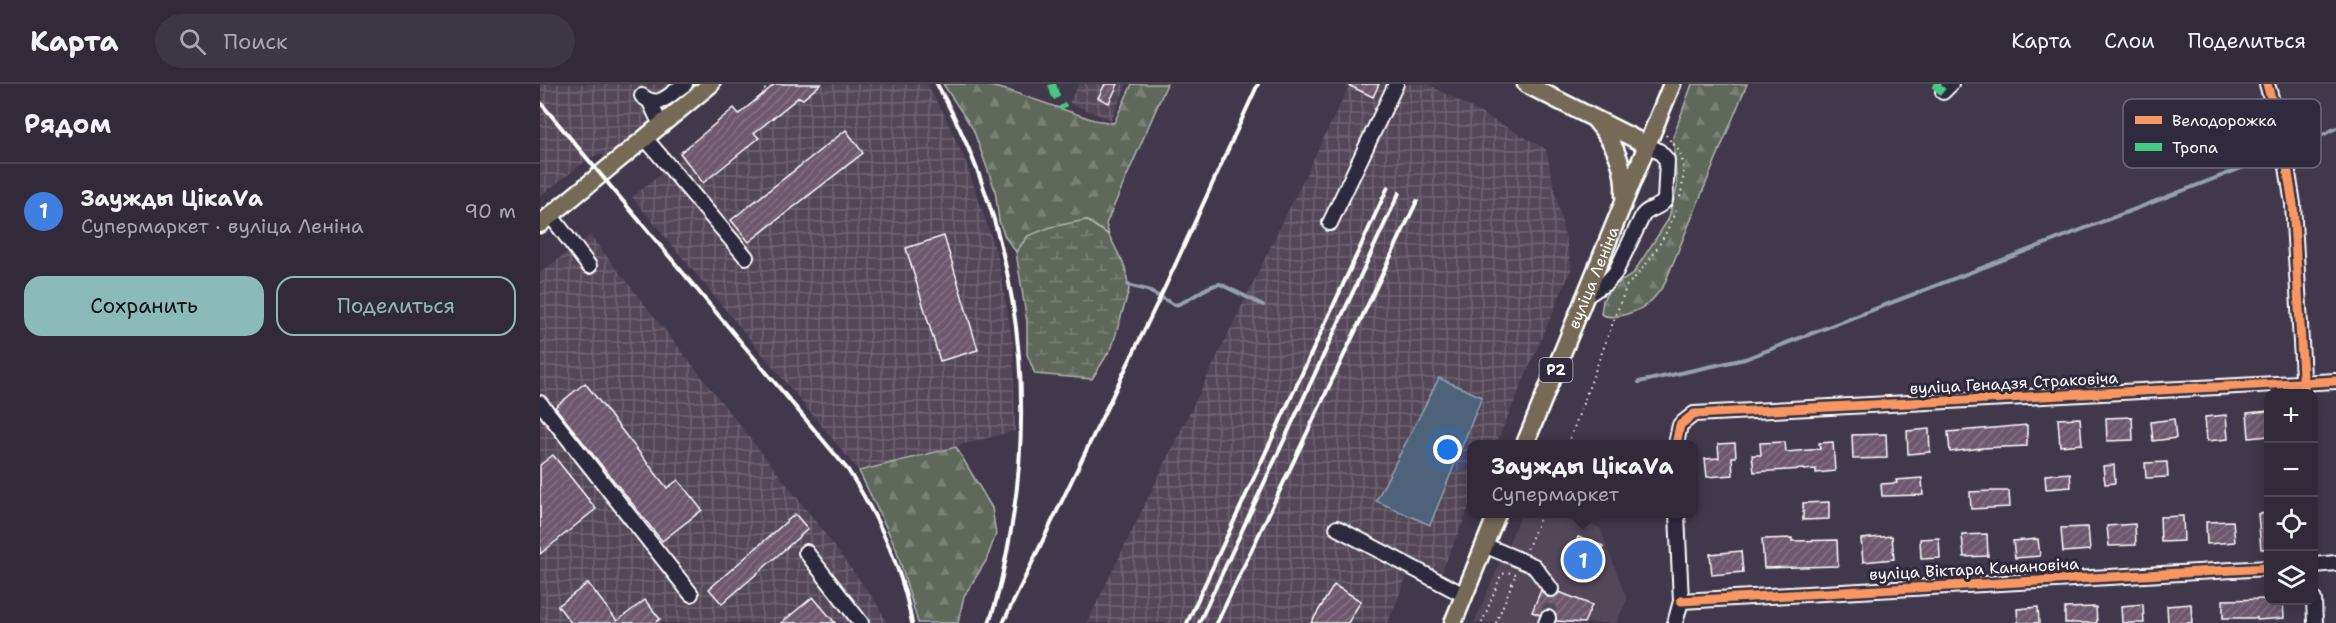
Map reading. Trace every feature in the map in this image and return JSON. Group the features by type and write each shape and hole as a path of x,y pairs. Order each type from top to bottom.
{"main road":[{"path":"545,220 710,84"},
{"path":"1526,84 1647,145"},
{"name":"Р2","path":"1647,145 1672,84"},
{"path":"1593,118 1617,153 1624,179 1624,202"},
{"name":"вуліца Леніна","path":"1527,440 1647,145"},
{"path":"1453,623 1495,518"}],"street":[{"path":"663,123 646,99 660,102 685,84"},
{"path":"1330,223 1396,84"},
{"path":"2267,84 2271,99"},
{"path":"645,138 746,257"},
{"path":"1586,296 1606,283 1615,273 1643,215 1665,200 1667,160 1659,151 1647,145"},
{"path":"2287,168 2293,204 2304,388"},
{"path":"545,220 589,266"},
{"name":"вуліца Генадзя Страковіча","path":"1677,440 1680,425 1694,414 2304,388 2336,381"},
{"path":"540,403 691,594"},
{"path":"1675,623 1681,601 1677,518"},
{"path":"1337,528 1464,595"},
{"path":"1484,545 1534,566 1551,589"},
{"path":"806,552 861,623"},
{"path":"2318,565 2336,563"},
{"name":"вуліца Віктара Канановіча","path":"1681,601 2264,568"},
{"path":"2313,605 2315,623"}],"path":[{"path":"760,84 766,91"},
{"path":"1569,440 1627,285 1636,277 1670,226 1682,192 1683,166 1679,151 1666,136 1670,126"},
{"path":"1496,623 1516,575"}],"shaded area":[{"path":"540,84 672,84 670,86 680,99 606,158 600,154 590,158 540,196"},
{"path":"775,84 927,84 966,162 998,258 1013,343 1015,431 859,471 632,197 682,157 680,153 734,108 739,114"},
{"path":"1079,84 1127,84 1111,120 1069,103"},
{"path":"1350,84 1428,84 1546,149 1572,268 1498,440 1467,440 1467,513 1442,571 1434,567 1427,585 1407,576 1388,623 1087,623"},
{"path":"590,235 817,523 876,602 887,623 540,623 540,273"},
{"path":"1519,518 1575,518 1600,528 1627,600 1616,623 1474,623"}],"green space":[{"path":"943,84 980,84 1007,90 1094,120 1114,123 1132,84 1167,84 1106,224 1109,235 1086,220 1028,236 1016,252 1005,237 999,221 995,190 973,129"},
{"path":"1692,84 1747,84 1664,285 1651,301 1640,308 1620,316 1606,316 1601,314 1603,300 1610,288 1632,275 1668,220 1677,187 1673,137"},
{"path":"1086,220 1109,235 1125,267 1129,290 1112,347 1092,379 1035,374 1027,354 1027,322 1016,252 1028,236 1051,227"},
{"path":"956,447 992,508 996,534 986,561 964,596 958,623 918,623 896,548 859,471"}],"water":[{"path":"1439,378 1482,397 1430,525 1376,501"}],"building":[{"path":"775,84 821,84 803,99 799,97 754,133 759,138 703,183 680,153 734,108 739,114"},
{"path":"1105,84 1118,84 1109,103 1098,98"},
{"path":"1346,84 1379,84 1373,97"},
{"path":"846,130 863,153 749,242 731,220"},
{"path":"944,236 978,350 940,361 906,248"},
{"path":"585,383 667,488 678,480 702,510 662,541 555,407"},
{"path":"2264,411 2264,436 2249,438 2247,413"},
{"path":"2226,415 2228,439 2207,441 2205,417"},
{"path":"2132,417 2133,440 2107,441 2106,418"},
{"path":"2080,418 2082,444 2060,446 2058,419"},
{"path":"2174,419 2176,438 2153,441 2151,422"},
{"path":"2027,425 2027,446 1950,452 1948,432"},
{"path":"1929,429 1930,452 1908,454 1907,431"},
{"path":"1886,434 1887,458 1853,459 1852,435"},
{"path":"1785,442 1786,452 1820,449 1819,443 1833,442 1835,471 1816,473 1816,469 1804,469 1754,472 1752,455 1761,455 1760,443"},
{"path":"1735,443 1736,457 1732,457 1733,475 1707,477 1705,459 1719,458 1718,444"},
{"path":"553,455 596,509 540,554 540,465"},
{"path":"2167,462 2168,477 2146,478 2145,463"},
{"path":"2114,465 2115,483 2105,484 2103,466"},
{"path":"2070,473 2071,487 2046,489 2045,475"},
{"path":"1922,478 1923,495 1882,496 1881,484"},
{"path":"2009,491 2010,507 1971,509 1970,492"},
{"path":"1829,502 1829,519 1803,520 1803,503"},
{"path":"2264,513 2264,549 2261,549 2258,514"},
{"path":"795,514 808,529 722,604 709,589"},
{"path":"2183,516 2184,541 2161,542 2160,517"},
{"path":"2233,521 2235,542 2207,544 2206,522"},
{"path":"2135,524 2136,545 2109,546 2107,526"},
{"path":"2088,527 2090,550 2063,552 2061,528"},
{"path":"1987,534 1988,556 1964,557 1962,535"},
{"path":"1892,536 1894,559 1863,562 1861,539"},
{"path":"1578,537 1603,546 1591,579 1566,570"},
{"path":"1792,538 1792,541 1837,540 1838,566 1764,568 1762,539"},
{"path":"1939,538 1940,558 1921,559 1920,539"},
{"path":"2038,539 2040,556 2015,558 2013,541"},
{"path":"1741,551 1743,572 1712,575 1710,554"},
{"path":"588,583 617,621 645,600 660,619 655,623 571,623 558,606"},
{"path":"1334,585 1361,601 1348,623 1311,623"},
{"path":"1541,590 1548,597 1556,597 1559,592 1592,605 1584,623 1556,621 1555,613 1551,609 1543,611 1540,615 1532,612"},
{"path":"813,597 835,623 781,623"},
{"path":"2264,599 2264,605 2283,605 2284,618 2257,620 2257,618 2223,618 2223,600"},
{"path":"2143,604 2144,623 2122,623 2121,606"},
{"path":"2191,604 2192,623 2168,623 2167,606"},
{"path":"2038,607 2039,623 2018,623 2017,609"},
{"path":"2096,607 2097,623 2065,623 2065,608"}],"waterway":[{"path":"2321,136 2336,128"},
{"path":"1639,382 1745,359 2242,168"},
{"path":"1128,285 1147,290 1175,305 1220,284 1263,305"}],"tunnel":[{"path":"1548,618 1551,589"}],"railway":[{"path":"937,84 963,136 984,190 1001,245 1012,301 1019,358 1021,415 1018,472 1011,530 989,623"},
{"path":"1003,623 1166,285 1258,84"},
{"path":"540,102 848,470 870,506 896,563 912,623"},
{"path":"1187,623 1388,187"},
{"path":"1199,623 1399,193"},
{"path":"1217,623 1417,201"}],"marked path":[{"path":"1052,84 1064,108"},
{"path":"1934,84 1943,92"}],"cycle path":[{"path":"2267,84 2271,99"},
{"path":"2287,168 2293,204 2304,389"},
{"path":"1677,440 1680,425 1694,414 2336,381"},
{"path":"1681,601 2264,568"}],"place":[{"name":"Заужды ЦікаVа","path":"1583,560"}]}
